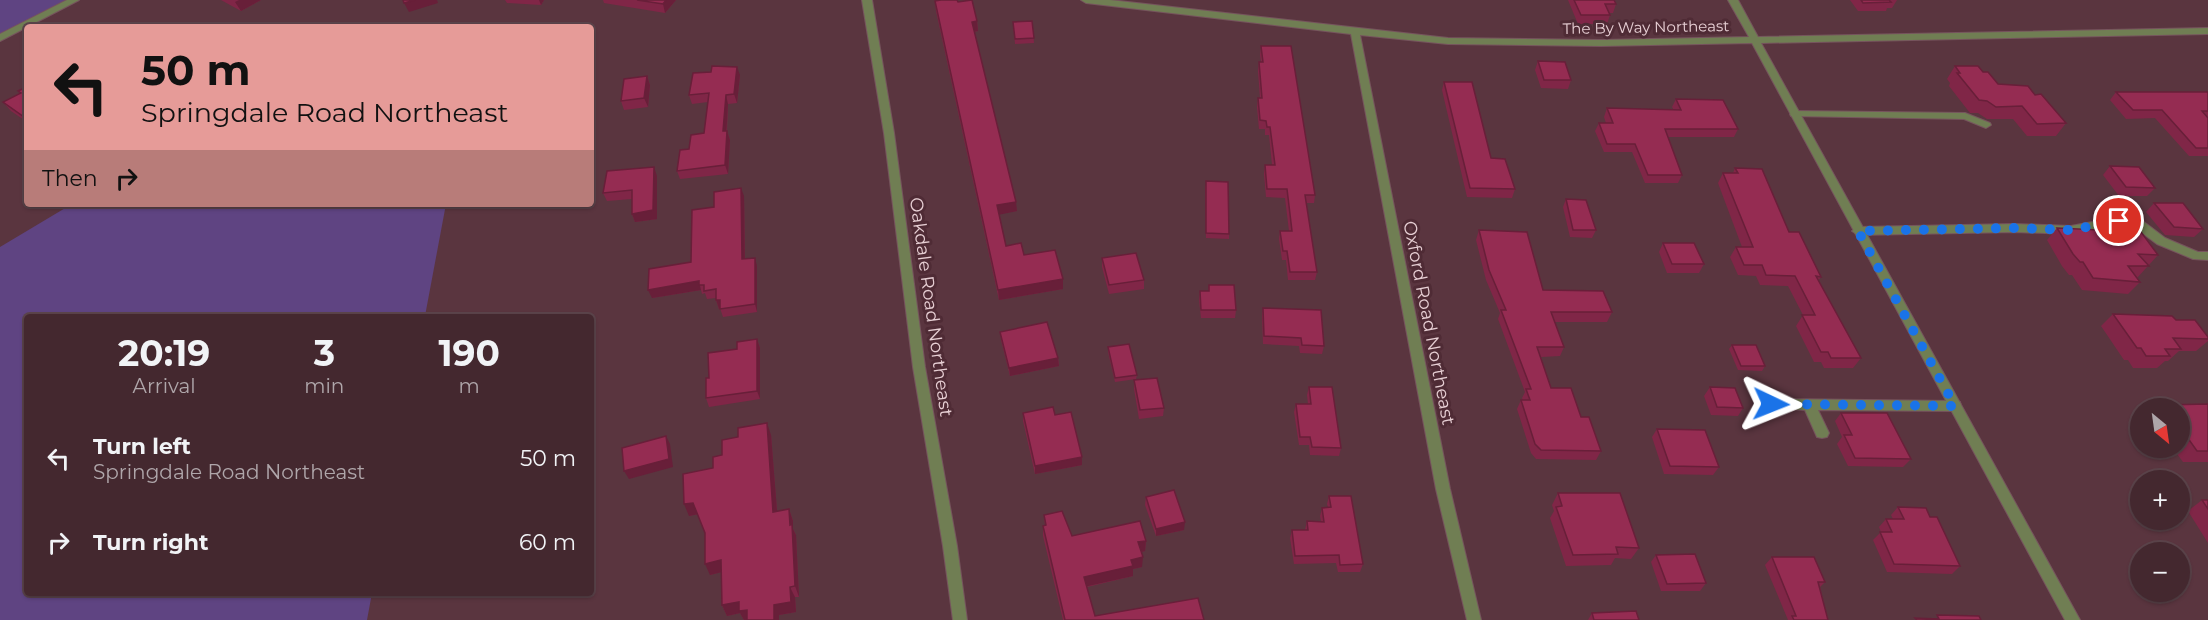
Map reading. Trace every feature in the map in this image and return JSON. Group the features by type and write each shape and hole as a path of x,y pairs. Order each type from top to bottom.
{"street":[{"path":"27,24 74,0"},
{"name":"Oakdale Road Northeast","path":"867,0 889,133 919,367 950,546 960,620"},
{"name":"The By Way Northeast","path":"1086,0 1448,41 1532,43 2208,31"},
{"path":"1733,0 2073,620"},
{"path":"0,38 24,26"},
{"name":"Oxford Road Northeast","path":"1355,32 1441,478 1474,620"},
{"path":"1795,114 1965,116 1986,125"},
{"path":"1858,231 2015,228 2071,230 2119,221 2136,222 2161,241 2197,256 2208,256"},
{"path":"1771,404 1955,406"},
{"path":"1809,405 1822,432"}],"shaded area":[{"path":"0,0 70,0 0,36"},
{"path":"67,207 445,207 425,314 24,314 24,596 371,596 367,620 0,620 0,247"}],"building":[{"path":"637,0 666,0 663,4"},
{"path":"957,0 958,2 972,0 977,21 972,22 1016,202 997,205 1006,246 1021,243 1024,255 1055,250 1063,279 998,290 935,1"},
{"path":"1574,0 1614,0 1616,4 1605,4 1610,15 1581,15"},
{"path":"1861,0 1889,0 1891,2 1863,3"},
{"path":"1032,21 1034,38 1015,39 1013,22"},
{"path":"1261,46 1291,46 1315,195 1305,195 1317,272 1290,272 1287,251 1283,251 1280,231 1292,231 1287,189 1267,189 1265,165 1275,165 1270,127 1267,127 1266,121 1260,120 1258,98 1262,98 1259,62 1263,62"},
{"path":"1538,61 1565,62 1571,80 1544,80"},
{"path":"712,66 737,67 734,94 726,95 723,131 727,131 725,165 677,171 680,150 689,149 691,135 704,133 709,93 689,95 693,73 711,72"},
{"path":"1955,66 1978,66 1983,72 1988,72 1998,84 2028,86 2035,95 2041,94 2066,123 2037,124 2022,106 1996,107 1987,101 1979,100 1957,73 1960,73"},
{"path":"647,76 644,98 621,101 624,79"},
{"path":"1444,82 1472,82 1491,158 1505,159 1515,189 1470,188"},
{"path":"24,88 24,117 3,102 21,93 18,91"},
{"path":"2116,92 2208,92 2208,111 2202,111 2208,118 2208,148 2196,148 2162,110 2133,110"},
{"path":"1676,99 1723,100 1738,129 1665,129 1682,175 1648,175 1635,144 1607,144 1599,123 1613,123 1607,108 1681,110"},
{"path":"2110,166 2139,167 2155,188 2126,187"},
{"path":"654,167 653,210 632,214 632,190 603,193 607,171"},
{"path":"1735,168 1762,169 1789,232 1799,232 1821,277 1816,276 1861,358 1831,358 1828,352 1821,352 1802,315 1815,315 1795,276 1766,275 1762,265 1744,265 1736,247 1753,247 1723,173 1738,173"},
{"path":"1206,181 1228,182 1229,234 1206,233"},
{"path":"741,188 742,259 755,258 755,304 720,309 720,300 716,300 716,289 704,291 704,285 699,285 699,281 648,290 649,269 691,262 692,210 714,207 714,192"},
{"path":"1566,199 1586,200 1596,230 1573,230"},
{"path":"2154,203 2183,203 2203,229 2174,227"},
{"path":"2057,228 2141,232 2158,255 2138,254 2149,266 2128,266 2140,282 2093,278 2083,262 2080,262 2073,254"},
{"path":"1479,230 1527,232 1543,290 1603,291 1612,312 1551,312 1564,347 1537,347 1551,388 1571,388 1581,417 1589,417 1601,451 1541,450 1535,444 1521,400 1530,400 1526,389 1531,389 1501,310 1506,310 1489,270"},
{"path":"1663,243 1694,243 1704,264 1672,264"},
{"path":"1136,253 1144,280 1109,285 1102,258"},
{"path":"1209,285 1234,285 1236,310 1201,310 1200,291 1209,291"},
{"path":"1263,308 1321,310 1324,346 1302,345 1301,338 1264,336"},
{"path":"2113,314 2172,316 2176,320 2195,320 2208,339 2173,338 2181,349 2165,349 2170,356 2146,356 2141,348 2137,348"},
{"path":"1047,322 1058,358 1009,368 1000,332"},
{"path":"757,339 757,391 706,398 706,378 709,378 708,353 737,349 737,342"},
{"path":"1129,344 1137,375 1115,378 1108,347"},
{"path":"1732,345 1756,345 1765,366 1741,366"},
{"path":"1157,378 1164,408 1140,410 1134,380"},
{"path":"1309,387 1332,387 1341,448 1312,447 1310,437 1300,437 1296,404 1311,404"},
{"path":"1710,387 1735,388 1743,408 1717,407"},
{"path":"2190,404 2208,404 2208,451 2197,451 2190,441"},
{"path":"1053,407 1055,415 1071,412 1082,457 1035,466 1023,413"},
{"path":"1841,413 1887,413 1911,459 1855,458 1844,435 1852,435"},
{"path":"767,423 773,512 789,509 790,525 792,524 795,586 790,587 791,602 774,605 774,620 747,620 747,610 739,611 739,602 722,605 721,560 705,564 705,533 693,503 684,504 683,474 713,468 713,457 722,455 722,440 738,437 738,428"},
{"path":"1657,429 1705,430 1719,467 1670,466"},
{"path":"666,436 669,459 624,471 622,448"},
{"path":"1174,490 1185,522 1156,529 1146,497"},
{"path":"1558,493 1620,493 1639,548 1616,547 1618,554 1573,555 1556,507 1562,506"},
{"path":"1329,496 1351,496 1363,564 1340,565 1339,555 1295,556 1292,530 1308,530 1307,521 1324,522 1322,508 1331,507"},
{"path":"2202,500 2208,500 2208,509"},
{"path":"1898,507 1926,508 1930,517 1937,517 1960,566 1894,564 1880,532 1892,532 1886,519 1904,519"},
{"path":"1062,511 1072,536 1140,521 1146,541 1138,542 1143,557 1131,560 1133,566 1084,577 1095,616 1198,598 1204,620 1065,620 1043,526 1046,525 1044,515"},
{"path":"1695,554 1706,583 1667,584 1656,555"},
{"path":"1772,557 1814,557 1825,582 1818,582 1828,620 1794,620 1792,616 1796,616"},
{"path":"1636,611 1639,620 1594,620 1592,613"},
{"path":"1937,615 1979,616 1981,620 1917,620 1915,618 1939,619"}],"route":[{"path":"1771,404 1955,406 1858,231 2015,228 2071,230 2119,221"}]}
